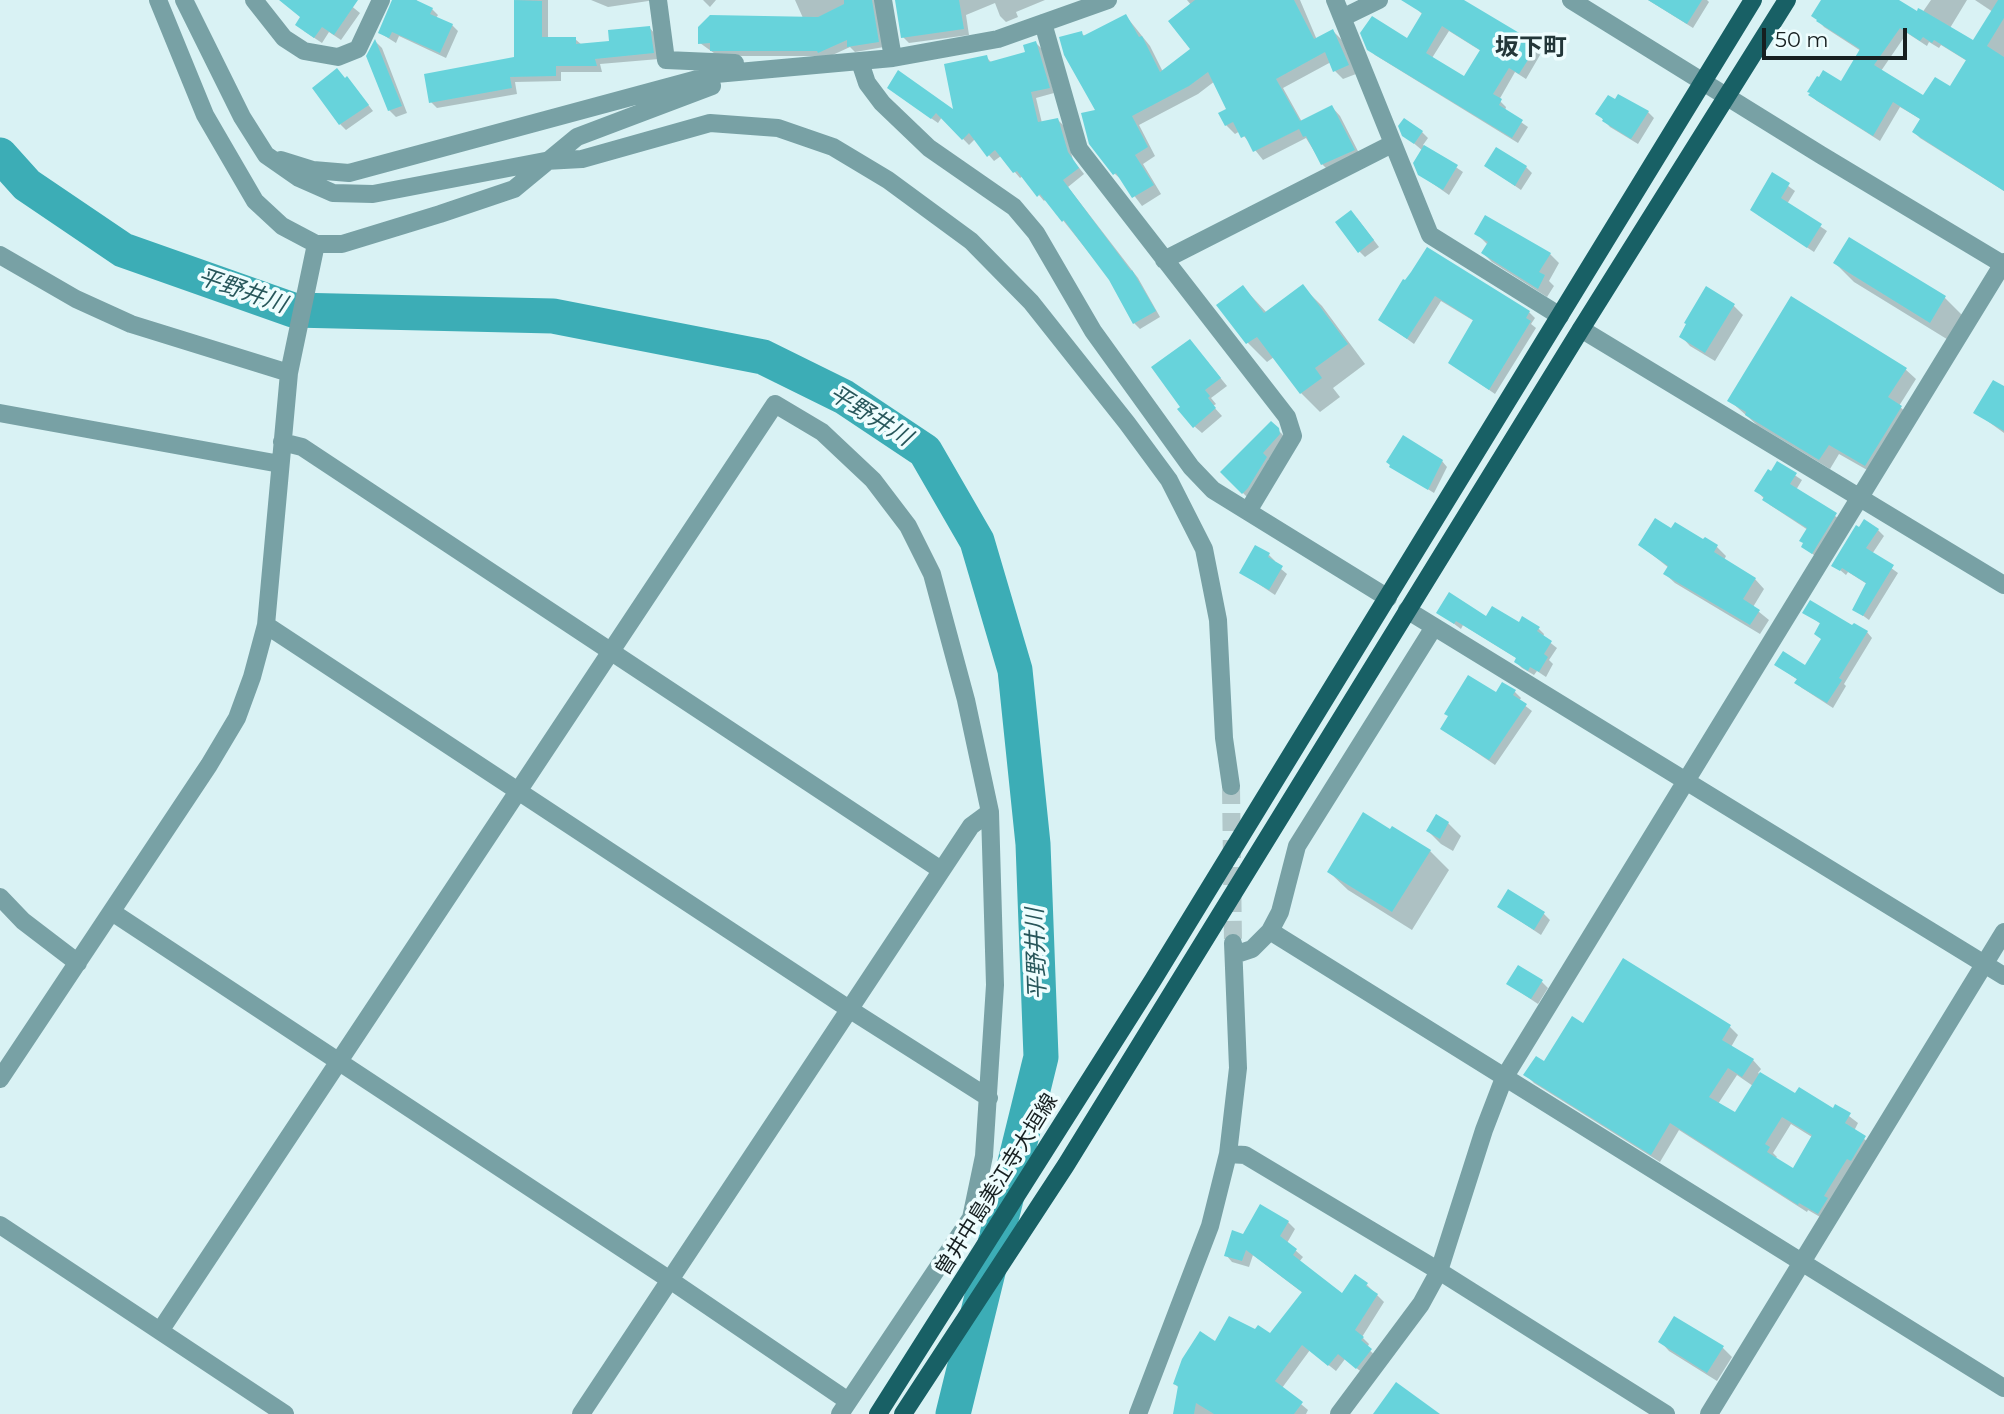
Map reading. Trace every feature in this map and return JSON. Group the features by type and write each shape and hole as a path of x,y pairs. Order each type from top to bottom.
{"main road":[{"name":"曽井中島美江寺大垣線","path":"878,1414 1153,980 1753,0"},
{"path":"903,1414 1066,1165 1407,610 1787,0"}],"street":[{"path":"158,0 205,115 255,201 282,226 315,250 440,214 514,189 576,138 752,70"},
{"path":"184,0 242,117 266,155 299,178 333,193 373,194 545,161 582,159 710,123 778,128 833,147 888,180 971,241 1031,302 1127,423 1169,480 1204,549 1218,620 1224,738 1231,786"},
{"path":"254,0 284,38 304,51 338,57 358,49 381,0"},
{"path":"658,0 666,60 738,63 752,70"},
{"path":"883,0 893,58"},
{"path":"266,155 313,170 349,173 716,74 893,58 998,39 1108,0"},
{"path":"1335,0 1430,235 1560,316"},
{"path":"1344,17 1378,0"},
{"path":"1339,1414 1420,1304 1439,1270 1484,1130 1504,1078 2004,263 1821,155 1571,0"},
{"path":"1043,23 1079,149 1287,417 1293,436 1248,511"},
{"path":"860,62 867,83 882,103 929,148 1014,207 1036,233 1093,331 1191,467 1213,490 1388,598"},
{"path":"1164,260 1391,144"},
{"path":"0,1079 209,765 237,718 252,677 266,625 290,368 315,250"},
{"path":"0,255 76,299 131,324 290,368"},
{"path":"1581,329 2004,585"},
{"path":"112,912 339,1060 670,1280 844,1407 971,1218 984,1156 995,985 990,812 966,701 932,574 908,526 873,480 822,432 775,404 519,792 339,1060 160,1331"},
{"path":"0,413 280,464"},
{"path":"282,442 302,447 941,870"},
{"path":"1407,610 2004,976"},
{"path":"266,625 849,1009 989,1098"},
{"path":"1138,1414 1210,1226 1228,1154 1238,1068 1233,949 1252,949 1270,931 1280,912 1297,846 1434,627"},
{"path":"581,1414 941,870 971,826 990,812"},
{"path":"0,897 23,921 78,963"},
{"path":"1270,931 2004,1388"},
{"path":"1709,1414 2004,932"},
{"path":"1228,1154 1245,1155 1439,1270 1666,1414"},
{"path":"0,1226 285,1414"}],"building":[{"path":"279,0 358,0 334,35 322,27 314,38 295,25 300,17"},
{"path":"392,0 416,0 433,8 430,14 453,24 440,53 392,32 389,38 378,33"},
{"path":"514,0 542,1 542,37 576,37 576,44 609,41 608,30 650,26 654,53 595,59 597,66 556,66 556,76 510,77 512,88 429,103 424,74 514,57"},
{"path":"844,0 872,0 879,42 847,47 847,40 818,53 710,51 710,43 698,44 698,27 710,15 818,17 844,4"},
{"path":"895,0 959,0 964,29 901,38"},
{"path":"1195,0 1294,0 1314,39 1333,29 1349,65 1333,72 1325,52 1276,79 1300,121 1332,105 1355,150 1321,165 1306,136 1303,137 1299,129 1253,152 1245,136 1241,138 1233,122 1225,126 1218,113 1226,109 1208,72 1189,86 1132,116 1148,147 1135,155 1154,185 1132,198 1116,173 1113,175 1089,144 1081,113 1095,110 1064,55 1059,37 1082,31 1083,36 1126,14 1139,37 1142,36 1160,72 1190,49 1168,21"},
{"path":"1401,0 1464,0 1531,40 1530,43 1535,49 1519,74 1509,68 1493,94 1502,99 1499,105 1523,120 1512,138 1367,50 1360,33 1372,16 1407,38 1422,13","holes":["1442,26 1480,50 1464,76 1426,53"]},
{"path":"1648,0 1702,0 1687,24"},
{"path":"1821,0 1899,0 1917,11 1918,8 1922,10 1973,40 1998,0 2004,0 2004,18 1987,46 2004,57 2004,191 1912,132 1920,119 1893,102 1873,136 1808,95 1810,93 1807,92 1823,70 1841,81 1860,49 1811,16","holes":["1900,28 1920,41 1923,37 1932,43 1934,40 1966,60 1950,86 1935,77 1923,95 1874,65"]},
{"path":"375,39 402,106 388,111 366,56"},
{"path":"1036,41 1050,88 1031,92 1038,122 1058,118 1068,152 1079,168 1063,180 1132,270 1156,311 1133,324 1109,280 1064,220 1062,222 1040,194 1037,197 1017,171 1013,173 995,150 987,157 969,133 962,140 936,113 931,119 887,88 898,70 953,109 944,64 987,55 989,62 1025,52 1023,45"},
{"path":"337,68 345,78 347,76 369,105 339,125 312,88"},
{"path":"1618,94 1649,111 1631,139 1595,114 1608,95 1615,99"},
{"path":"1404,118 1423,131 1414,144 1402,136 1398,126"},
{"path":"1424,145 1458,165 1443,190 1418,175 1413,163"},
{"path":"1496,147 1527,166 1515,186 1484,166"},
{"path":"1772,172 1790,183 1781,198 1822,224 1807,248 1750,210"},
{"path":"1351,210 1374,240 1358,253 1335,222"},
{"path":"1485,215 1551,253 1539,272 1545,275 1538,289 1481,253 1488,242 1474,234"},
{"path":"1849,237 1946,296 1930,323 1833,263"},
{"path":"1427,247 1530,311 1526,318 1531,321 1489,390 1448,363 1473,320 1435,296 1407,339 1378,320"},
{"path":"1303,284 1348,344 1315,368 1322,378 1300,394 1257,337 1246,344 1216,305 1243,285 1264,313"},
{"path":"1706,286 1735,304 1705,353 1679,337 1686,324 1684,323"},
{"path":"1791,296 1907,368 1888,397 1902,406 1865,466 1829,445 1819,460 1727,401"},
{"path":"1190,339 1221,378 1205,390 1216,408 1193,428 1177,409 1180,407 1151,367"},
{"path":"1993,380 2004,386 2004,431 1973,413"},
{"path":"1271,421 1279,428 1280,434 1263,453 1267,457 1242,494 1220,472"},
{"path":"1403,435 1443,460 1428,490 1389,467 1386,462"},
{"path":"1777,461 1797,473 1790,484 1837,513 1812,554 1801,547 1803,543 1799,541 1807,528 1762,500 1764,497 1754,491 1768,469 1771,471"},
{"path":"1655,518 1671,528 1675,522 1703,539 1705,537 1718,545 1714,552 1756,578 1743,599 1760,610 1750,625 1663,574 1668,566 1638,545"},
{"path":"1864,519 1879,529 1866,548 1894,565 1863,616 1852,610 1866,583 1842,568 1840,571 1831,566 1856,525 1859,527"},
{"path":"1255,545 1270,553 1268,557 1283,566 1269,590 1239,573"},
{"path":"1449,592 1486,616 1492,606 1519,622 1522,616 1540,627 1537,631 1552,641 1544,654 1548,657 1539,672 1530,667 1528,671 1514,662 1516,658 1456,621 1454,624 1436,613"},
{"path":"1810,600 1852,625 1854,623 1868,631 1827,703 1794,683 1797,679 1774,665 1783,651 1805,665 1821,639 1814,634 1820,623 1802,613"},
{"path":"1468,675 1496,692 1502,682 1516,690 1513,695 1527,704 1489,760 1440,729 1448,716 1444,714"},
{"path":"1363,812 1431,850 1392,912 1327,872"},
{"path":"1436,814 1449,822 1440,839 1426,831"},
{"path":"1508,889 1545,912 1534,930 1497,907"},
{"path":"1623,958 1731,1025 1722,1040 1754,1059 1742,1077 1728,1068 1709,1097 1735,1112 1760,1072 1795,1093 1799,1087 1833,1108 1835,1104 1851,1113 1845,1123 1866,1136 1851,1161 1847,1159 1824,1196 1828,1198 1818,1214 1799,1203 1798,1205 1670,1123 1651,1155 1523,1075 1536,1056 1544,1061 1572,1016 1583,1023","holes":["1782,1117 1812,1135 1793,1168 1767,1152 1770,1147 1765,1144"]},
{"path":"1518,965 1543,980 1531,999 1506,984"},
{"path":"1260,1204 1289,1221 1280,1236 1297,1249 1293,1255 1342,1293 1355,1274 1378,1294 1355,1330 1364,1337 1361,1340 1372,1349 1356,1369 1338,1354 1328,1366 1302,1345 1275,1381 1303,1402 1294,1414 1214,1414 1196,1403 1194,1414 1173,1414 1178,1386 1173,1384 1182,1359 1200,1331 1215,1341 1229,1316 1255,1329 1258,1325 1270,1333 1302,1292 1246,1250 1242,1261 1224,1256 1232,1230 1243,1234"},
{"path":"1674,1316 1724,1346 1707,1373 1658,1342"},
{"path":"1396,1382 1440,1414 1373,1414"}],"waterway":[{"name":"平野井川","path":"0,155 27,185 123,250 293,310 553,316 763,357 844,397 925,451 977,541 1015,670 1033,844 1041,1057 953,1414"}],"tunnel":[{"path":"1231,786 1233,943"}],"district":[{"name":"坂下町","path":"1531,48"}]}
